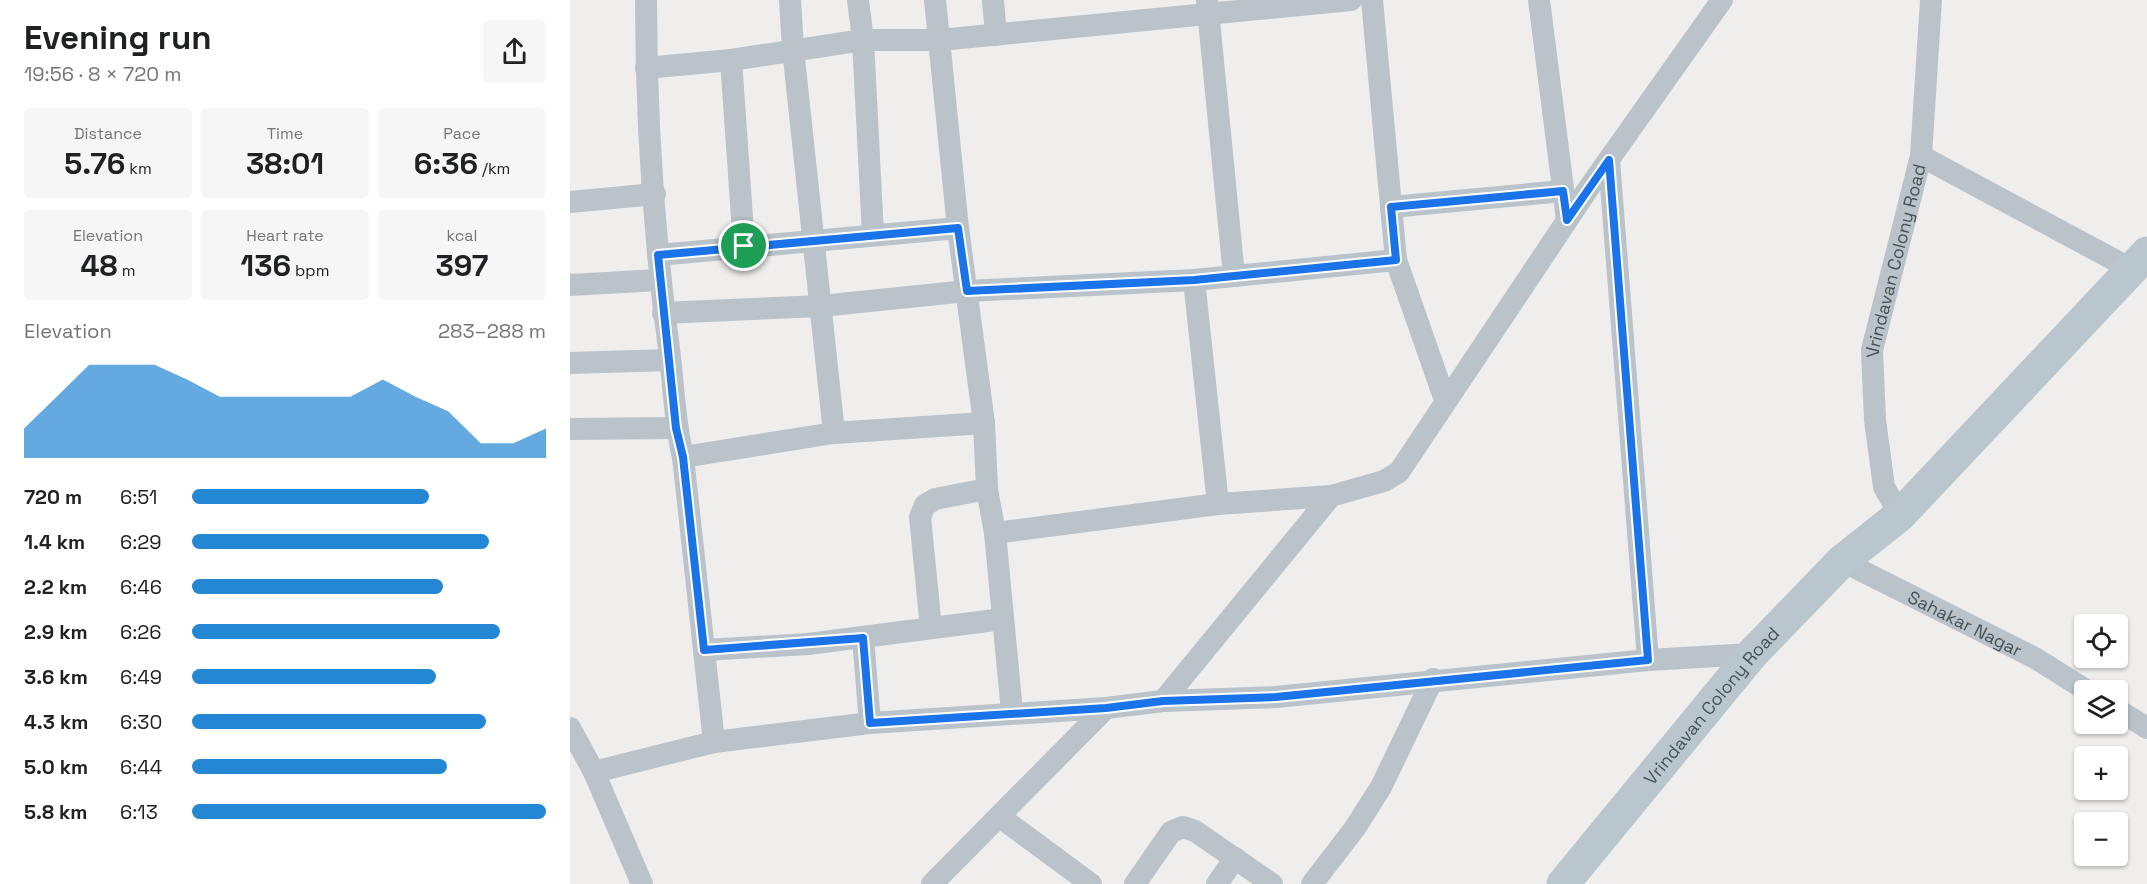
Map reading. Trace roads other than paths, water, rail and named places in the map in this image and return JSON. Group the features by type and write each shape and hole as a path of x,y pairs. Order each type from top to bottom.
{"street":[{"path":"646,0 646,68 659,280 676,428 683,457 714,742"},
{"path":"790,0 812,240 834,433"},
{"path":"858,0 863,40 873,235"},
{"path":"935,0 958,228 984,423 987,489 994,533 1012,712"},
{"path":"993,0 996,34"},
{"path":"646,68 731,60 863,40 940,40 996,34 1208,6 1351,0"},
{"path":"1372,0 1396,260 1445,400"},
{"path":"1539,0 1567,220"},
{"path":"994,533 1218,504 1331,496 1384,481 1398,472 1567,220 1722,0"},
{"name":"Vrindavan Colony Road","path":"1899,515 1884,487 1875,420 1872,350 1921,156 1931,0"},
{"path":"1208,6 1234,276"},
{"path":"731,60 744,246"},
{"path":"1921,156 2140,262"},
{"path":"1609,160 1648,660"},
{"path":"1391,207 1563,191"},
{"path":"570,202 655,194"},
{"path":"658,255 958,228"},
{"path":"663,313 821,306 967,291 1194,280 1396,260"},
{"name":"Vrindavan Colony Road","path":"1563,884 1752,654 1842,561 1899,515 2140,262"},
{"path":"570,285 659,280"},
{"path":"1194,280 1218,504"},
{"path":"570,363 670,360"},
{"path":"683,457 834,433 984,423"},
{"path":"570,429 676,428"},
{"path":"931,628 920,517 925,505 935,499 987,489"},
{"path":"1163,701 1331,496"},
{"name":"Sahakar Nagar","path":"1842,561 1942,609 2035,658 2074,682"},
{"path":"704,650 863,638 1003,619"},
{"path":"863,638 870,723"},
{"path":"594,772 714,742 870,723 1012,712 1106,708 1163,701 1276,697 1433,679 1648,660 1752,654"},
{"path":"1312,884 1355,828 1381,787 1433,679"},
{"path":"932,884 1000,818 1106,708"},
{"path":"2128,716 2147,728"},
{"path":"570,728 594,772 642,884"},
{"path":"1000,818 1091,884"},
{"path":"1135,884 1171,832 1183,827 1195,831 1272,884"},
{"path":"1217,884 1235,858"}]}
